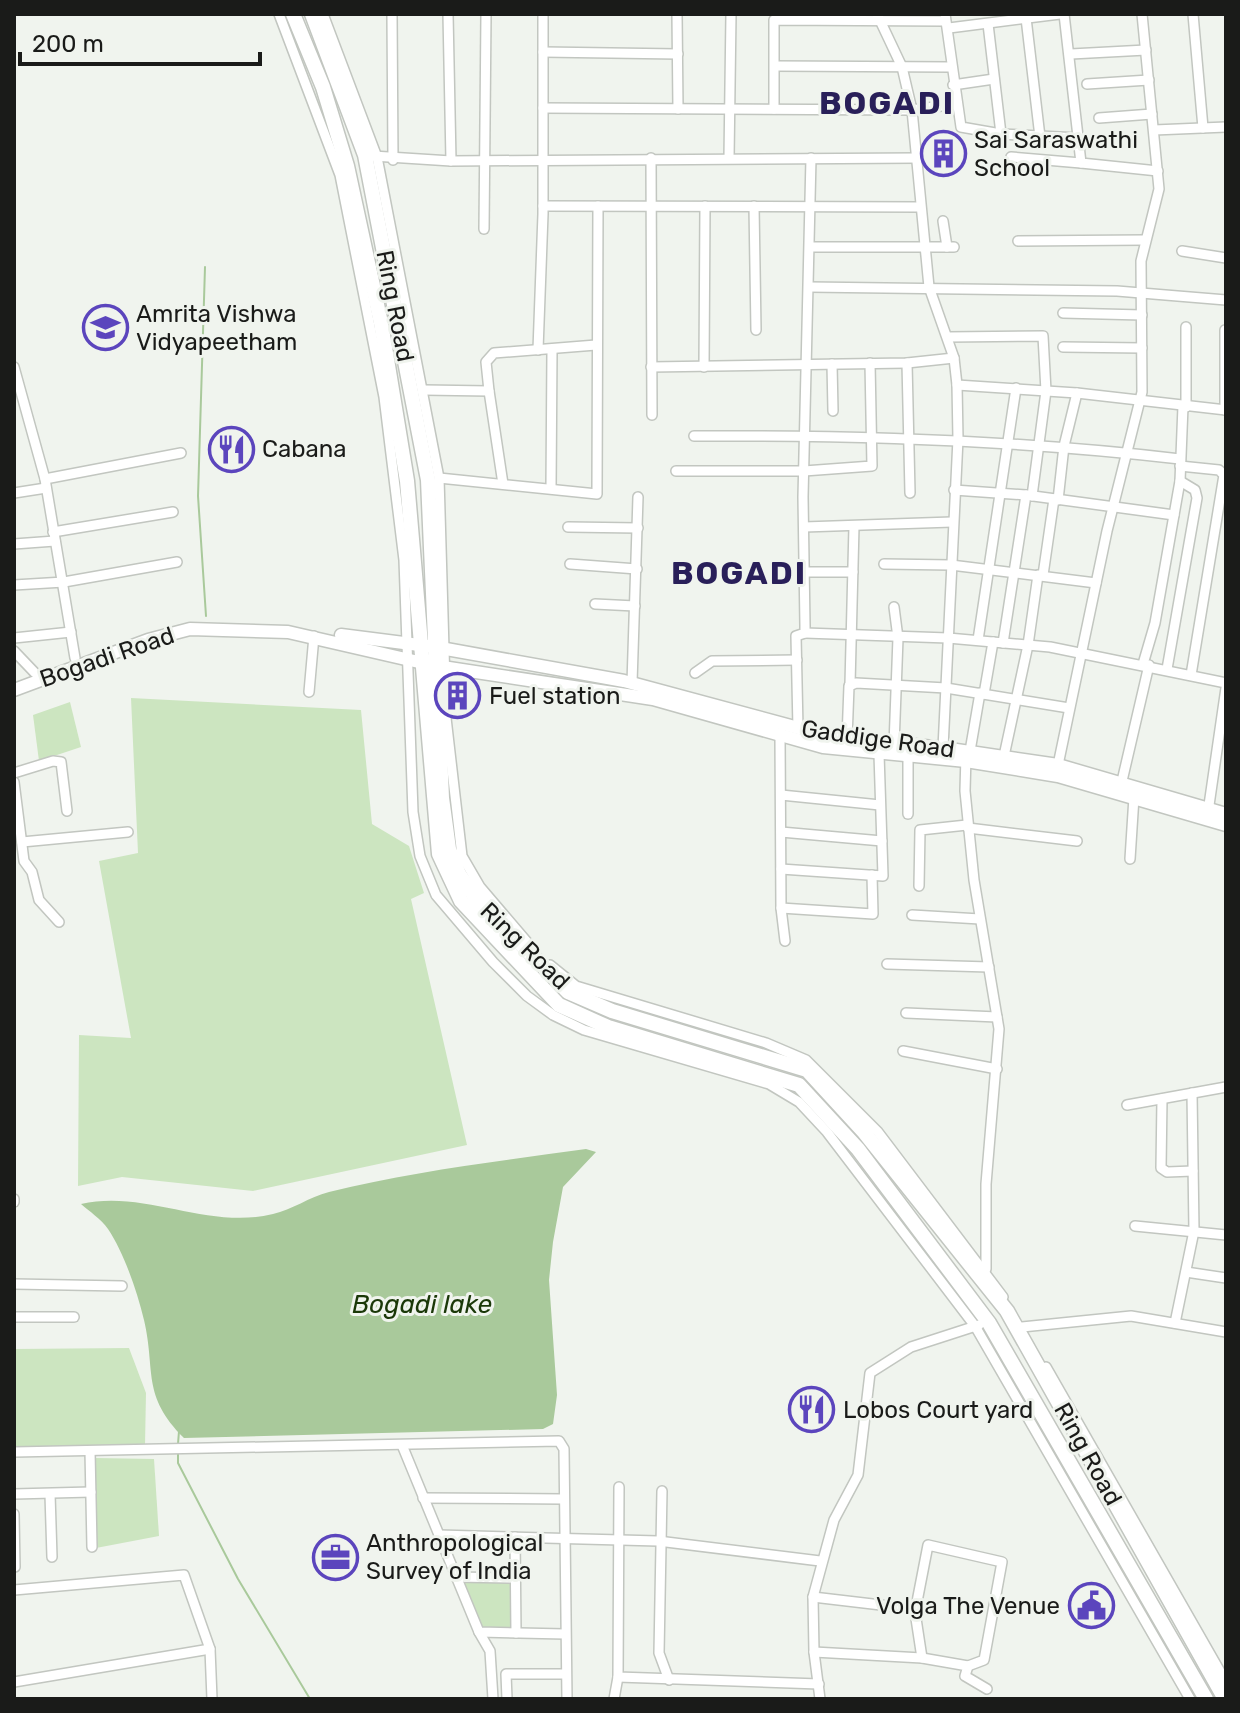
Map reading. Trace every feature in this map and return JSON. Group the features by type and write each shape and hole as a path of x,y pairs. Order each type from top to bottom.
{"highway":[{"name":"Ring Road","path":"293,14 323,87 347,166 388,396 427,646 441,666 442,798 449,849 459,874 477,900 568,992 612,1011 807,1070 868,1128 986,1279 1007,1311 1225,1699"},
{"name":"Ring Road","path":"312,14 371,156 435,519 427,646 415,660 439,854 461,901 559,1005 608,1027 799,1085 858,1149 970,1297 982,1323 1206,1699"}],"main road":[{"name":"Bogadi Road","path":"14,682 167,628 222,622 287,627 427,646"},
{"name":"Bogadi Road","path":"14,690 148,640 190,629 227,628 314,636 441,666"},
{"name":"Gaddige Road","path":"427,646 632,683 798,729 847,739 943,748 1134,797 1208,814 1226,814"},
{"name":"Gaddige Road","path":"441,666 624,693 694,709 823,747 908,756 1004,756 1058,765 1122,781 1208,814 1226,825"}],"street":[{"path":"279,14 340,175 388,396"},
{"path":"323,14 371,156 424,390 439,478 435,519"},
{"path":"392,14 393,160"},
{"path":"448,14 451,161"},
{"path":"484,229 486,14"},
{"path":"538,350 543,206 543,14"},
{"path":"677,14 678,109"},
{"path":"729,158 731,14"},
{"path":"774,109 774,17 878,17 988,24 1014,17 1062,14 1071,54 1081,163"},
{"path":"1058,765 1125,453 1142,392 1141,293 1145,240 1155,207 1158,171 1142,14"},
{"path":"1193,14 1203,128"},
{"path":"878,17 902,67 912,110 929,287 948,337 957,385 958,439 943,748"},
{"path":"1026,18 1040,137"},
{"path":"946,21 956,104 964,129 1079,138"},
{"path":"988,24 1001,134"},
{"path":"1071,54 1146,50"},
{"path":"543,52 678,54"},
{"path":"775,66 950,67"},
{"path":"953,85 994,79"},
{"path":"1087,84 1149,80"},
{"path":"543,108 912,110 956,104"},
{"path":"1099,118 1152,114"},
{"path":"1154,130 1226,127"},
{"path":"371,156 393,160 451,161 917,158"},
{"path":"1011,157 1158,171"},
{"path":"651,158 652,415"},
{"path":"805,633 804,471 811,158"},
{"path":"543,206 920,207"},
{"path":"439,478 597,494 598,206"},
{"path":"704,367 705,206"},
{"path":"754,206 756,330"},
{"path":"810,247 950,247 943,221"},
{"path":"1018,241 1145,240"},
{"path":"1182,251 1226,258"},
{"path":"809,287 1141,293 1226,300"},
{"path":"1063,313 1142,315"},
{"path":"1122,781 1155,623 1180,481 1186,327"},
{"path":"957,385 1077,393 1226,410 1225,330"},
{"path":"948,337 1043,336 1046,391 1014,571 967,754 968,826 997,1017 997,1069 986,1184 986,1279 1022,1327 1226,1682"},
{"path":"503,484 486,362 494,353 552,351 596,345"},
{"path":"1063,347 1142,348"},
{"path":"551,488 552,351"},
{"path":"651,367 907,363 954,358"},
{"path":"676,471 804,471 872,466 870,363"},
{"path":"907,363 910,493"},
{"path":"832,364 833,411"},
{"path":"14,367 46,484 75,658"},
{"path":"978,640 1003,493 1016,388"},
{"path":"424,390 489,391"},
{"path":"1004,756 1077,393"},
{"path":"694,436 911,437 1010,442 1125,453 1219,470 1224,475 1191,675"},
{"path":"14,493 181,453"},
{"path":"1167,669 1197,498 1195,490 1180,481"},
{"path":"954,490 1029,495 1174,515"},
{"path":"632,683 638,497"},
{"path":"14,544 173,512"},
{"path":"804,527 952,522"},
{"path":"847,739 854,526"},
{"path":"568,527 638,528"},
{"path":"14,585 64,582 177,562"},
{"path":"570,564 637,569"},
{"path":"884,564 951,565 1096,583"},
{"path":"804,572 853,572"},
{"path":"595,604 635,606"},
{"path":"894,607 898,638 894,745"},
{"path":"14,638 71,632"},
{"path":"798,729 796,636 805,633 978,640 1081,652 1146,664 1226,686 1222,742 1208,814"},
{"path":"309,692 314,636"},
{"path":"14,651 35,673"},
{"path":"415,660 409,756 413,812 420,856 436,895 527,996 553,1015 584,1030 769,1084 788,1094 827,1132 982,1323 1190,1699"},
{"path":"695,673 712,661 797,660"},
{"path":"850,684 946,688 1069,708"},
{"path":"780,736 781,908 785,941"},
{"path":"781,869 883,876 879,754"},
{"path":"908,756 908,814"},
{"path":"14,773 53,761 61,762 67,811"},
{"path":"14,782 24,861 32,872 39,900 59,922"},
{"path":"781,795 880,805"},
{"path":"1130,859 1134,797"},
{"path":"413,812 433,807"},
{"path":"919,886 920,830 968,826 1077,841"},
{"path":"22,842 128,832"},
{"path":"781,832 882,841"},
{"path":"781,908 873,914 872,875"},
{"path":"912,915 980,919"},
{"path":"887,964 989,967"},
{"path":"906,1013 997,1017"},
{"path":"903,1051 997,1069"},
{"path":"1127,1105 1226,1087"},
{"path":"1175,1323 1194,1231 1192,1093"},
{"path":"1162,1099 1161,1168 1167,1172 1193,1171"},
{"path":"1135,1226 1226,1235"},
{"path":"1186,1272 1226,1278"},
{"path":"970,1297 986,1279"},
{"path":"14,1284 122,1286"},
{"path":"1022,1327 1131,1316 1226,1332"},
{"path":"14,1317 74,1317"},
{"path":"820,1699 814,1652 813,1597 820,1561 834,1520 858,1475 870,1373 911,1347 982,1323"},
{"path":"14,1452 559,1441 564,1449 567,1699"},
{"path":"402,1445 479,1632 490,1651 493,1699"},
{"path":"90,1451 92,1547"},
{"path":"614,1699 618,1677 619,1487"},
{"path":"662,1491 658,1541 659,1653 669,1680"},
{"path":"14,1494 91,1492"},
{"path":"50,1494 52,1557"},
{"path":"423,1498 563,1499"},
{"path":"14,1514 15,1567"},
{"path":"439,1535 658,1541 820,1561"},
{"path":"515,1537 516,1633"},
{"path":"814,1652 922,1658 968,1666 984,1660 1002,1562 928,1545 915,1609 922,1658"},
{"path":"14,1590 184,1575 210,1649 212,1699"},
{"path":"456,1577 515,1578"},
{"path":"813,1597 915,1609"},
{"path":"479,1632 565,1634"},
{"path":"14,1682 210,1649"},
{"path":"968,1666 965,1676 987,1689"},
{"path":"507,1699 506,1674 566,1674"},
{"path":"618,1677 819,1684"}],"shaded area":[{"path":"131,698 361,710 372,824 409,846 424,893 411,899 467,1145 253,1191 122,1177 78,1186 79,1035 131,1038 99,861 138,853"},
{"path":"70,702 81,747 39,761 33,715"},
{"path":"129,1348 146,1393 145,1445 14,1448 14,1349"},
{"path":"95,1458 154,1459 159,1536 96,1548"},
{"path":"460,1580 512,1580 514,1629 480,1628"}],"water":[{"name":"Bogadi lake","path":"586,1149 596,1152 563,1187 553,1242 549,1280 557,1395 553,1424 543,1429 184,1438 170,1423 156,1395 144,1320 125,1261 108,1229 81,1204 128,1201 200,1214 249,1218 280,1212 329,1192 392,1178"}],"waterway":[{"path":"205,267 198,496 206,616"},
{"path":"178,1444 179,1431"},
{"path":"178,1451 178,1463 238,1579 310,1699"}],"place":[{"name":"Sai Saraswathi School","path":"943,154"},
{"name":"Amrita Vishwa Vidyapeetham","path":"105,328"},
{"name":"Cabana","path":"231,449"},
{"name":"Fuel station","path":"458,696"},
{"name":"Lobos Court yard","path":"812,1410"},
{"name":"Anthropological Survey of India","path":"335,1557"},
{"name":"Volga The Venue","path":"1091,1606"}],"district":[{"name":"BOGADI","path":"887,103"},
{"name":"BOGADI","path":"739,573"}]}
